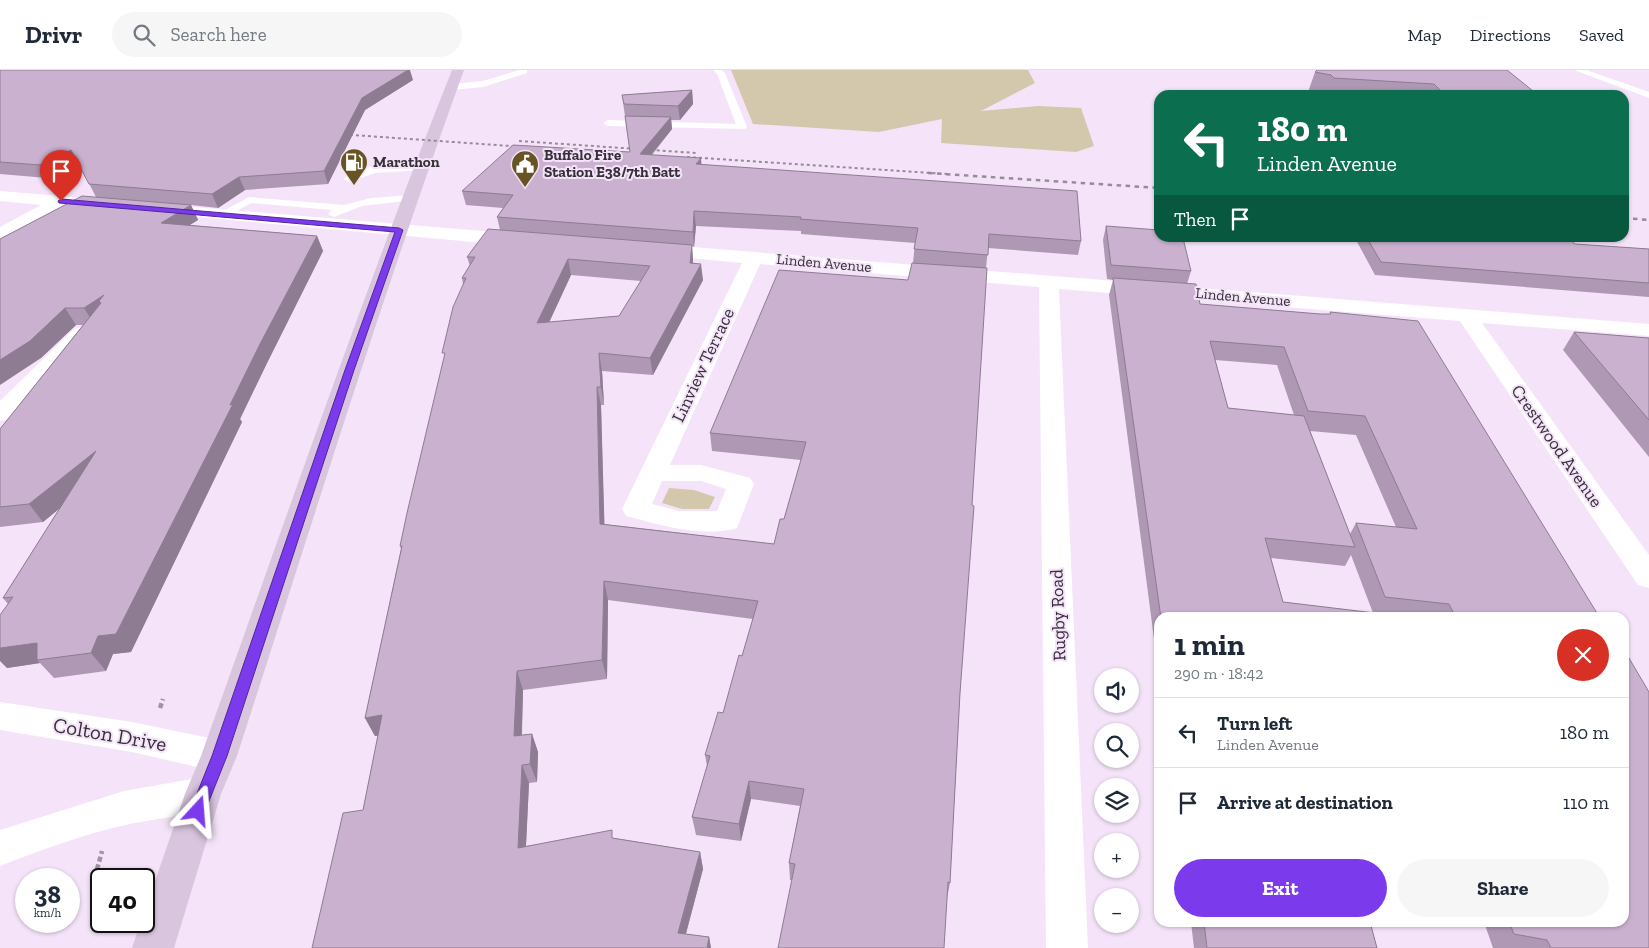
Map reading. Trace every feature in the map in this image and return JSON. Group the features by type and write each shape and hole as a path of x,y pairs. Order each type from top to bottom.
{"street":[{"path":"153,948 203,794 219,756 350,370 421,167 458,70"},
{"path":"0,196 534,241"},
{"path":"0,234 61,201"},
{"name":"Linden Avenue","path":"634,248 1649,330"},
{"name":"Linview Terrace","path":"654,472 754,258"},
{"name":"Rugby Road","path":"1049,281 1067,948"},
{"name":"Crestwood Avenue","path":"1466,315 1649,577"},
{"path":"0,414 84,331"},
{"name":"Colton Drive","path":"0,716 132,737 219,756"},
{"path":"0,848 23,839 124,808 203,794"}],"lane":[{"path":"452,87 483,84 522,73 523,70"},
{"path":"608,123 742,126 721,73 717,70"},
{"path":"1578,70 1645,93"},
{"path":"357,177 374,170 421,167"},
{"path":"222,215 249,200 348,201 410,198"},
{"path":"321,223 348,201"}],"path":[{"path":"97,868 102,850"}],"shaded area":[{"path":"731,70 1028,70 1035,83 981,111 1038,106 1081,108 1094,146 1076,152 941,143 942,119 879,132 753,124"},
{"path":"669,488 694,490 715,497 709,509 682,509 662,503"}],"building":[{"path":"0,70 408,70 362,98 324,171 239,177 212,194 89,184 71,150 40,165 0,162"},
{"path":"1317,70 1507,70 1532,90 1440,90 1434,84 1334,78 1331,75 1315,72"},
{"path":"692,90 678,106 624,104 622,95"},
{"path":"625,116 671,117 640,154 701,158 696,164 1077,191 1081,241 989,234 988,255 914,249 918,228 800,219 801,217 694,211 693,232 497,217 513,195 462,191 513,145 630,152"},
{"path":"82,196 191,205 161,223 317,236 260,344 230,405 233,404 116,634 98,636 91,653 37,660 37,643 0,648 0,615 13,597 3,598 96,451 29,504 0,507 0,429 101,303 99,301 104,295 84,308 65,308 30,341 0,360 0,239"},
{"path":"1106,226 1154,230 1154,242 1184,242 1191,271 1111,265"},
{"path":"488,229 692,245 690,263 701,264 650,358 599,353 601,387 597,387 600,524 774,544 780,519 784,519 806,442 710,433 779,270 908,280 912,263 987,268 972,505 974,506 960,693 950,883 948,882 944,948 778,948 795,864 789,863 804,789 749,781 739,824 692,817 710,756 705,755 718,712 723,713 739,655 742,656 758,601 604,581 602,660 517,671 514,736 532,734 530,764 522,765 518,848 612,830 612,838 700,852 678,933 709,937 707,948 312,948 343,813 363,810 382,715 365,718 402,546 400,546 407,513 445,353 442,353 453,307 466,278 462,278 475,257 467,257","holes":["568,259 650,266 619,316 537,323"]},
{"path":"1369,242 1573,242 1575,244 1649,249 1649,283 1381,262"},
{"path":"1113,278 1196,284 1200,304 1320,314 1331,314 1330,312 1418,321 1596,612 1453,612 1449,604 1385,597 1356,523 1417,529 1365,416 1308,411 1284,347 1210,341 1228,408 1304,416 1355,547 1265,538 1283,602 1367,612 1160,612"},
{"path":"1574,332 1649,338 1649,420"},
{"path":"1629,658 1649,692 1649,948 1551,948 1547,940 1514,934 1511,927 1629,927"},
{"path":"1205,927 1371,927 1377,948 1207,948"}],"railway":[{"path":"338,134 525,147"},
{"path":"519,141 696,153"},
{"path":"687,157 947,174"},
{"path":"928,173 1154,188"},
{"path":"1629,218 1649,220"}],"place":[{"name":"Marathon","path":"354,186"},
{"name":"Buffalo Fire Station E38/7th Batt","path":"525,188"}],"route":[{"path":"61,201 399,230 219,756 198,811"}]}
